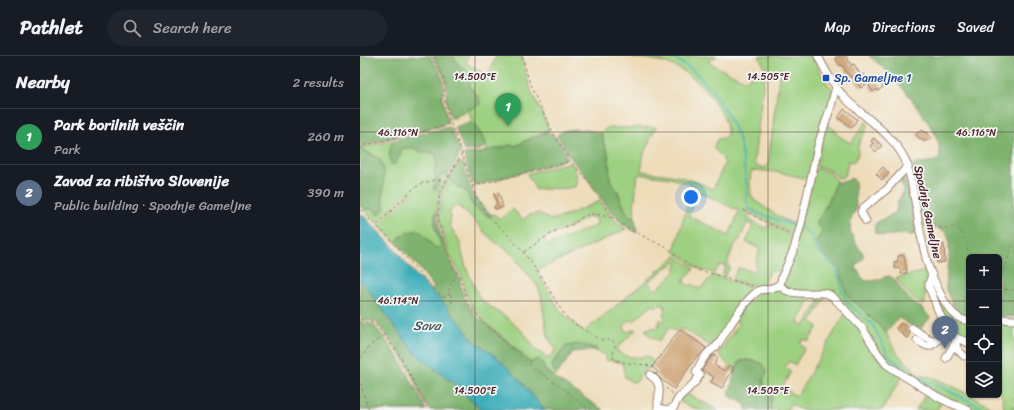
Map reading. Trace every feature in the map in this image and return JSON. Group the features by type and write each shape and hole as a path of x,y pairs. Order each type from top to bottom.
{"street":[{"name":"Spodnje Gameljne","path":"818,56 836,87 886,134 896,145 905,159 911,180 925,253 932,275 946,304 955,315 966,321"},
{"path":"780,285 794,249 819,142 836,87"},
{"path":"866,221 861,212 863,208 886,190 908,166"},
{"path":"932,275 929,287 944,322 955,340 956,349 964,356"},
{"path":"650,375 658,382 660,388 658,408 668,410 674,407 678,398 700,375 696,372 705,356 716,346 750,298 756,292 771,289 780,285"},
{"path":"780,285 784,289 791,292 830,295 863,329 886,364 938,397 968,410"},
{"path":"1002,318 1014,320"},
{"path":"912,328 931,340 938,340"},
{"path":"917,340 927,346 930,346 933,345 948,330"},
{"path":"955,340 966,342"},
{"path":"946,358 955,340"}],"path":[{"path":"431,56 444,79 444,97 451,124 474,192 488,216 524,253 545,282 567,318 602,340 612,340 616,344 613,359 621,362 649,366 650,375"},
{"path":"522,56 531,87 551,129 570,161 586,178 613,218 629,230 667,248 691,266 701,271 718,275 761,290"},
{"path":"360,149 361,146 451,124"},
{"path":"462,153 440,192 438,214 439,223 449,257 452,265 459,275 467,301 479,317 534,368 564,389 588,410"},
{"path":"472,186 570,161"},
{"path":"376,226 413,189 423,183 435,180 446,180"},
{"path":"360,210 392,241 431,286 444,297 450,293"},
{"path":"743,210 758,218 798,234"},
{"path":"524,253 542,239 559,229 573,224 589,214 613,218"},
{"path":"920,230 956,227 963,235 969,254"},
{"path":"1002,273 1004,272 1007,264 1008,254 1014,245"},
{"path":"452,303 449,288 457,272"},
{"path":"1002,289 1014,290"},
{"path":"360,318 377,326 402,359 428,410"},
{"path":"360,360 368,348 384,335"},
{"path":"658,382 678,398"},
{"path":"360,383 369,410"}],"green space":[{"path":"360,56 430,56 443,80 444,88 442,96 448,121 441,126 363,145 366,152 380,159 384,171 384,209 381,213 377,214 374,209 370,208 364,210 361,206 360,207"},
{"path":"433,56 453,56 456,62 471,74 470,87 477,96 480,104 452,119 449,113 446,98 447,88 445,78"},
{"path":"453,56 468,56 466,63 488,76 496,56 521,56 531,91 549,130 516,146 512,145 487,151 485,140 473,124 468,110 480,104 476,94 470,86 471,79 456,62"},
{"path":"632,56 717,56 709,61 709,63 744,80 766,70 759,56 813,56 820,72 833,91 810,180 780,173 751,171 751,195 755,201 783,219 792,223 800,224 797,233 790,232 752,214 746,209 744,211 750,215 748,219 766,229 768,224 795,238 782,273 771,270 762,288 732,280 738,268 752,271 755,270 756,267 760,249 746,242 753,226 747,223 740,239 733,247 728,261 728,265 730,267 725,277 722,276 726,266 720,265 714,273 701,270 674,251 693,185 670,178 638,174 634,207 635,219 630,217 625,210 618,192 610,180 608,153 601,133 607,128 656,127 644,153 641,171 677,176 713,189 725,163 722,157 714,149 715,143 718,139 727,135 726,124 721,112 708,92 693,78 677,67 668,64 649,59 633,58","holes":["780,69 768,165 765,168 756,166 754,161 764,78 767,73","697,191 739,211 729,236 689,216"]},
{"path":"869,56 1014,56 1014,317 1002,316 1002,254 966,254 966,317 957,310 952,303 946,290 947,268 949,262 948,235 936,227 924,226 919,208 913,167 914,164 936,161 939,159 939,145 928,122 907,93 884,68"},
{"path":"472,121 485,140 486,146 481,149 464,150 455,127"},
{"path":"866,122 868,123 868,127 860,140 858,154 854,162 848,161 846,172 842,178 837,177 832,171 816,166 827,124 836,131 836,134 851,143"},
{"path":"450,127 460,150 460,154 447,177 444,174 440,175 436,190 433,189 436,180 436,154 406,148 402,149 396,163 393,165 391,164 390,151 395,140"},
{"path":"574,129 601,133 608,153 610,180 618,192 625,210 630,217 635,219 637,233 615,216 568,154 557,135 563,131"},
{"path":"547,132 551,133 557,139 567,158 559,162 478,185 472,183 464,154 479,153 512,145 516,146"},
{"path":"395,140 392,143 396,163 402,149 411,148 425,153 434,153 436,154 437,163 435,170 436,180 433,189 436,189 439,183 440,175 444,174 447,177 439,193 437,212 435,213 435,227 441,245 438,249 432,245 427,238 401,236 396,242 378,225 410,193 409,191 377,223 364,210 384,209 383,189 374,155 366,152 363,147"},
{"path":"459,162 464,164 472,192 484,208 491,214 491,216 489,217 473,206 467,192 455,185 449,178"},
{"path":"571,162 576,174 577,181 575,187 536,190 527,174"},
{"path":"816,168 831,173 836,181 832,194 817,224 822,229 823,253 839,267 847,296 886,333 895,350 920,376 931,377 941,381 966,393 966,398 975,398 994,408 1002,410 971,410 952,403 886,362 833,295 794,290 783,286"},
{"path":"903,175 911,199 916,232 912,235 900,234 883,236 875,233 875,226 877,222 896,212 898,201 902,195 903,188 900,179"},
{"path":"449,178 455,185 467,192 473,206 489,217 491,214 500,219 513,209 523,220 529,215 539,213 550,220 565,216 600,201 612,218 626,229 536,271 560,311 584,332 676,256 694,269 683,281 689,286 692,284 700,289 713,275 750,287 753,293 712,347 684,329 679,329 676,331 669,328 659,341 646,333 646,329 658,327 660,319 663,321 666,319 663,316 665,308 664,305 659,305 656,307 653,305 634,321 629,320 624,326 625,330 628,332 634,329 636,330 618,347 617,351 631,357 647,356 653,363 649,369 645,370 637,381 632,382 625,377 622,363 606,360 605,355 598,352 596,348 567,345 554,361 554,370 557,374 554,377 544,369 543,363 536,360 529,362 508,341 483,322 485,321 474,310 465,293 463,279 450,256 440,222 439,215 442,191","holes":["457,205 473,219 485,233 507,250 536,284 541,294 549,339 556,349 549,359 537,351 526,335 509,319 483,302 478,295 466,268 459,240 450,226 450,211","591,217 596,218 597,225 547,245 545,239 557,231 563,230","675,262 678,264 674,269 676,271 657,289 655,289 648,282 670,265 671,266"]},
{"path":"851,178 855,181 856,210 852,216 850,228 858,247 863,254 863,259 856,265 857,270 864,280 868,281 874,281 889,276 894,279 901,290 914,304 922,308 930,318 922,327 915,328 899,318 886,333 847,296 839,267 823,253 818,246 817,239 821,234 822,229 816,224 832,194 836,181 842,182"},
{"path":"437,212 440,232 449,258 460,280 464,297 476,316 516,349 529,362 538,359 540,360 547,373 603,410 546,410 521,381 498,358 473,340 443,302 431,291 434,287 396,242 406,234 418,230 432,245 438,249 441,245 435,227 435,213"},
{"path":"926,271 929,278 925,295 925,304 923,305 915,300 901,286 896,278"},
{"path":"360,281 367,288 415,353 456,385 483,410 430,410 424,402 402,356 388,337 376,322 368,320 365,321 360,316"},
{"path":"932,286 934,286 938,295 966,320 966,340 957,336 947,326"},
{"path":"776,288 827,295 811,322 818,326 809,341 803,339 800,344 805,348 795,365 789,361 785,367 791,371 783,386 797,396 846,312 902,377 882,410 801,410 790,404 787,410 772,410 770,407 772,399 763,380 767,371 757,361 748,360 740,361 734,373 732,367 727,364 719,354 719,351 722,349 739,323 736,321 742,310 759,293","holes":["812,297 820,300 804,326 797,322"]},
{"path":"360,319 366,324 373,324 399,358 426,410 360,410"},
{"path":"1002,321 1014,323 1014,410 1004,410 1002,396 1002,354 1004,350 1002,350"},
{"path":"576,344 596,348 598,352 593,350 573,352 557,374 552,365 567,345 571,346"},
{"path":"748,360 762,363 767,371 763,380 772,399 770,407 772,410 746,410 745,404 732,398 729,394 734,373 740,361"},
{"path":"927,392 942,401 937,410 916,410"},
{"path":"687,394 718,410 698,410 680,402 679,397"}],"water":[{"name":"Sava","path":"360,212 393,247 415,274 443,302 473,340 498,358 521,381 546,410 483,410 469,399 456,385 415,353 367,288 360,281"}],"building":[{"path":"839,56 846,56 851,65 854,64 861,76 864,74 869,82 861,88 852,76 850,77 842,65 840,66 835,58"},
{"path":"877,80 883,87 878,91 877,89 873,92 869,86"},
{"path":"844,109 857,119 852,128 838,118"},
{"path":"923,130 925,133 927,132 931,138 924,142 922,138 920,139 916,134"},
{"path":"874,138 882,146 876,152 870,146 873,143 871,141"},
{"path":"883,167 889,173 882,180 876,174"},
{"path":"499,193 503,207 495,209 494,206 497,205 494,194"},
{"path":"938,244 944,244 945,262 937,263 936,251 939,251"},
{"path":"904,255 907,273 901,274 900,268 895,269 894,262 898,261 898,256"},
{"path":"901,323 907,326 905,329 910,333 907,338 896,329"},
{"path":"680,329 706,348 699,356 698,355 674,389 656,374 658,372 652,367"},
{"path":"713,355 718,358 714,365 725,371 729,365 734,368 722,388 711,382 714,377 702,370"}],"waterway":[{"path":"671,56 694,71 713,92 728,115 740,142 747,190 746,200 750,209 798,227"},
{"path":"801,228 812,236 817,250 837,269 843,295 850,305 873,325 888,355 913,376 943,388 987,410"}],"place":[{"name":"Sp. Gameljne 1","path":"826,78"},
{"name":"Park borilnih veščin","path":"508,126"},
{"name":"Zavod za ribištvo Slovenije","path":"945,349"}]}
